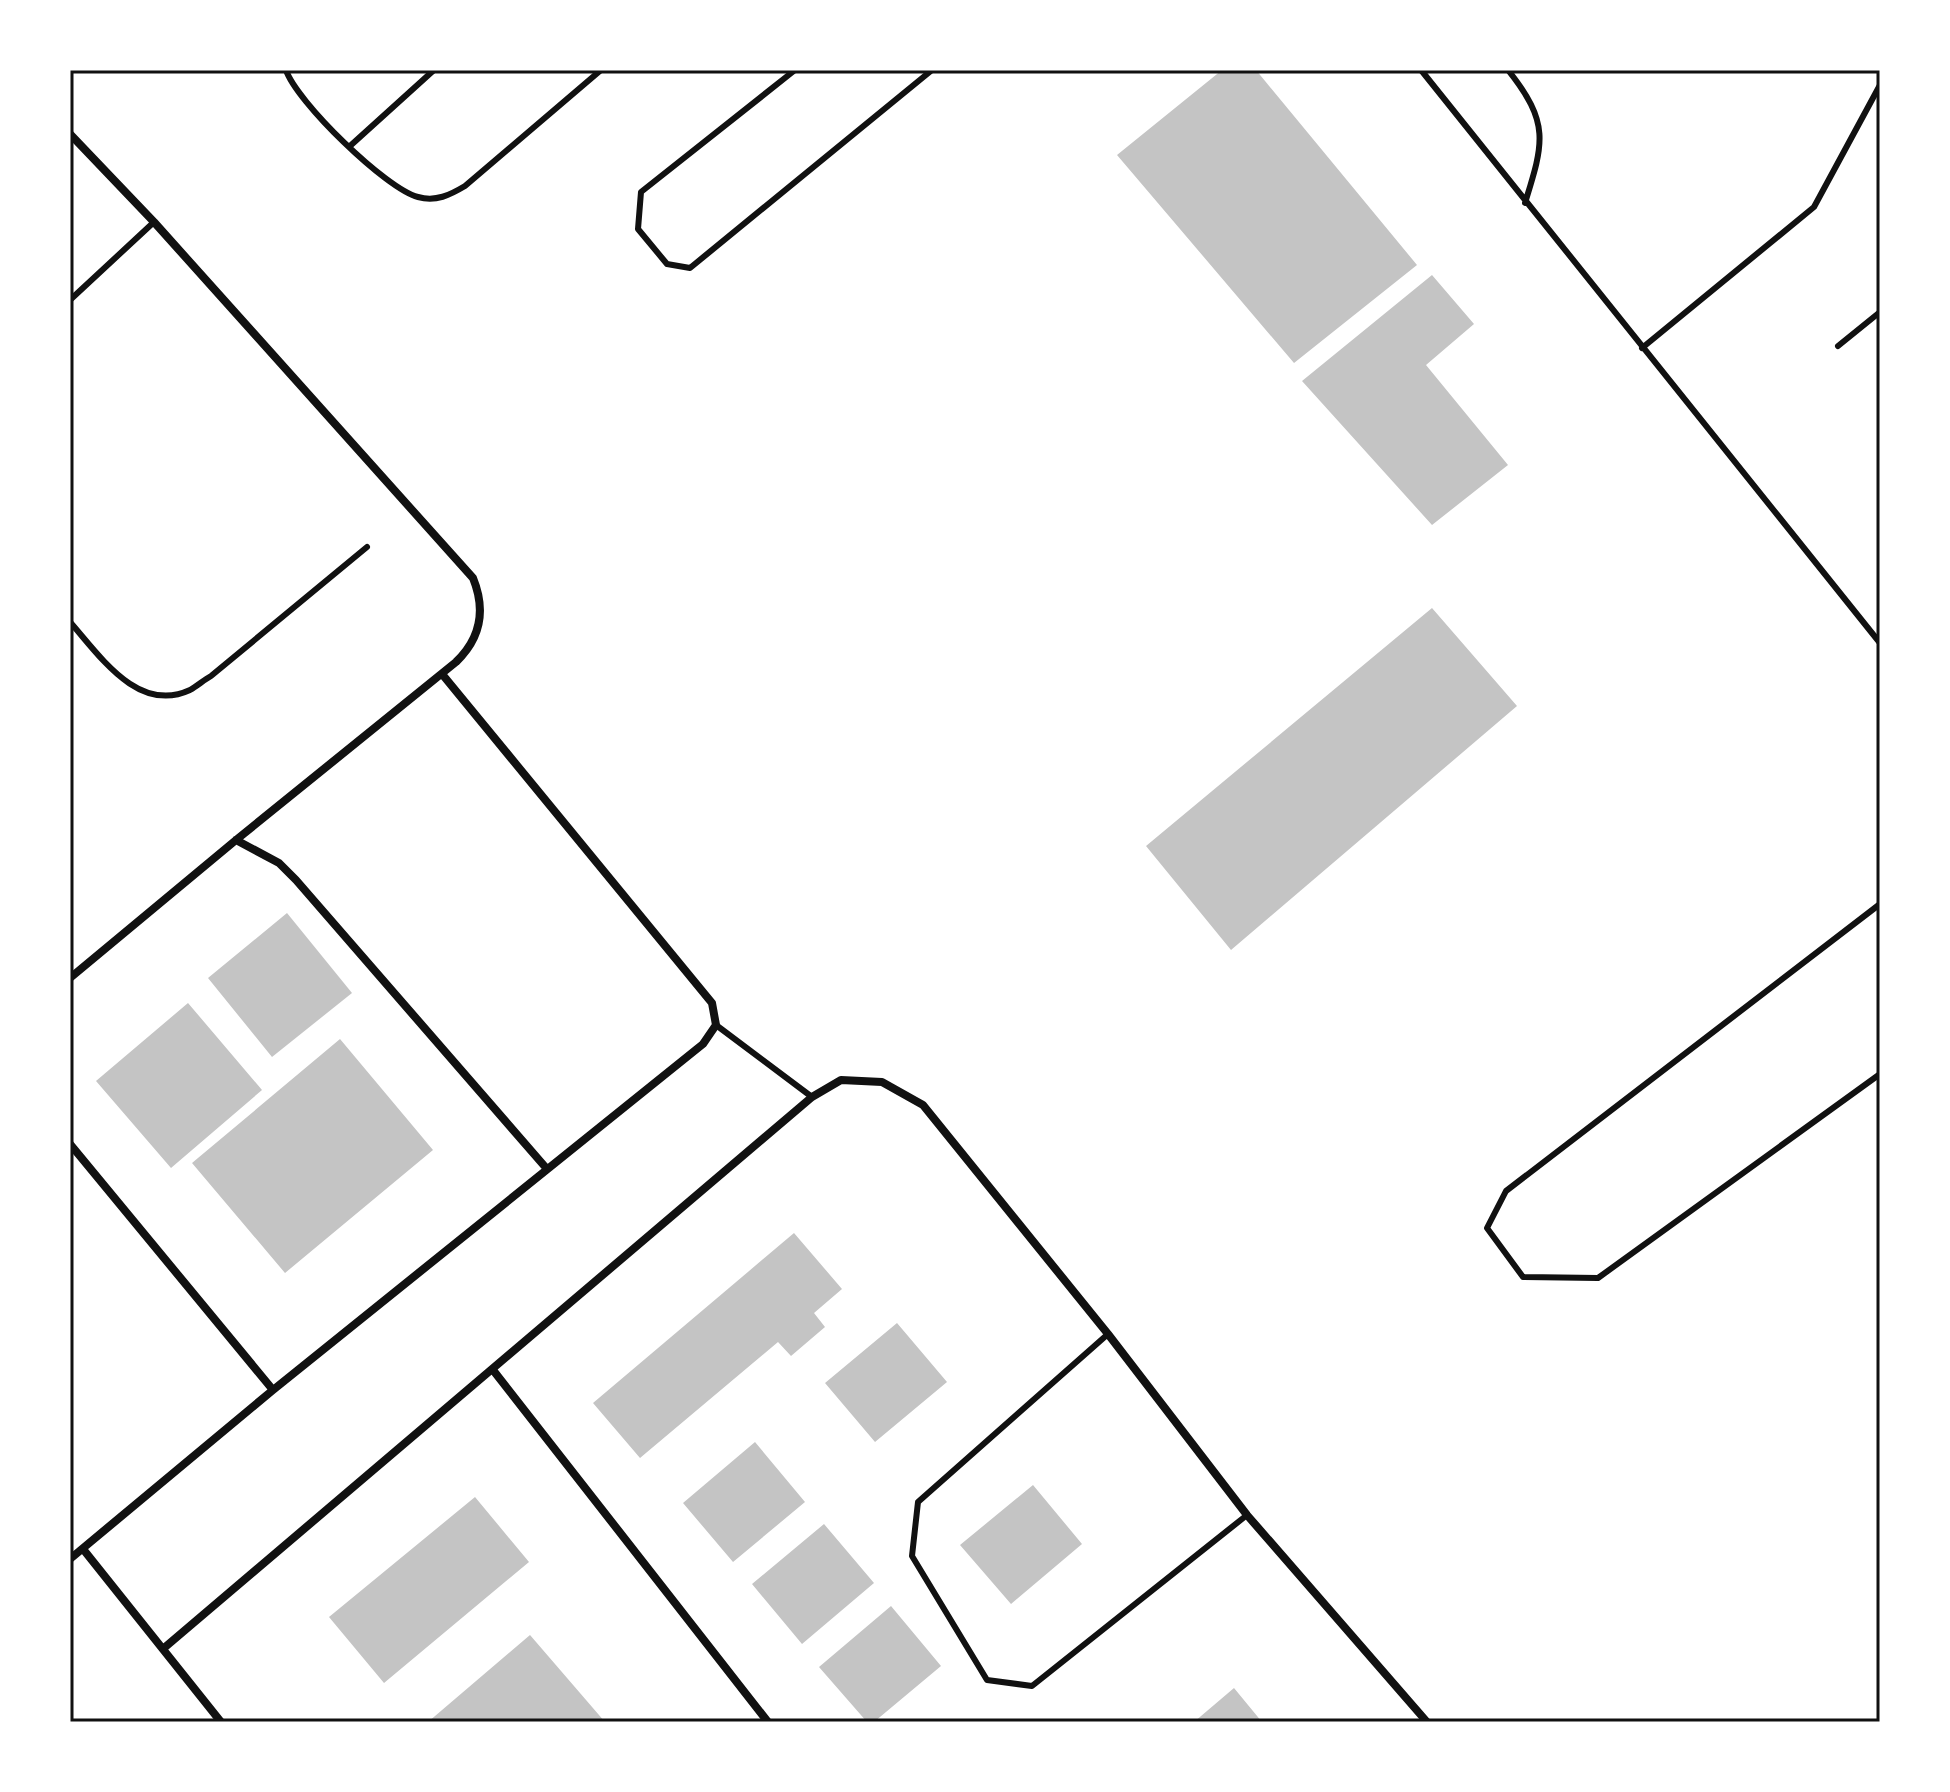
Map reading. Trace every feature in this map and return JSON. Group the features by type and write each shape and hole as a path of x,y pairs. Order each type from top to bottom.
{"street":[{"path":"70,134 154,222 473,578 481,607 480,622 467,651 442,674 70,978"},
{"path":"70,1559 273,1390 703,1044 716,1025 712,1003 442,674"},
{"path":"236,840 270,857 296,880 547,1169"},
{"path":"164,1648 812,1097 841,1080 869,1081 882,1082 923,1105 1108,1334 1247,1515 1427,1722"},
{"path":"70,1144 273,1390"},
{"path":"493,1370 768,1722"},
{"path":"83,1549 221,1722"}],"lane":[{"path":"286,70 296,91 396,187 417,197 431,199 448,196 465,186 601,70"},
{"path":"350,146 434,70"},
{"path":"795,70 641,192 638,229 667,264 690,268 932,70"},
{"path":"1421,70 1880,643"},
{"path":"1508,70 1534,106 1541,133 1539,158 1525,203"},
{"path":"1642,348 1814,207 1880,85"},
{"path":"70,300 154,222"},
{"path":"1838,346 1880,312"},
{"path":"70,622 115,673 137,689 162,695 189,690 211,676 367,547"},
{"path":"1880,904 1506,1191 1487,1228 1523,1277 1598,1278 1880,1074"},
{"path":"716,1025 812,1097"},
{"path":"1108,1334 918,1502 912,1556 987,1680 1032,1686 1247,1515"}],"building":[{"path":"1222,70 1256,70 1417,265 1294,363 1117,155"},
{"path":"1432,275 1474,324 1426,365 1508,465 1432,525 1302,381"},
{"path":"1432,608 1517,706 1231,950 1146,846"},
{"path":"287,913 352,993 272,1057 208,978"},
{"path":"188,1003 262,1090 171,1168 96,1081"},
{"path":"340,1039 433,1150 285,1273 192,1163"},
{"path":"794,1233 842,1289 814,1313 825,1327 791,1356 778,1342 640,1458 593,1403"},
{"path":"897,1323 947,1382 875,1442 825,1383"},
{"path":"755,1442 805,1502 733,1562 683,1503"},
{"path":"1033,1485 1082,1544 1011,1604 960,1545"},
{"path":"475,1497 529,1562 384,1683 329,1617"},
{"path":"824,1524 874,1583 802,1644 752,1584"},
{"path":"891,1606 941,1666 874,1722 867,1722 819,1667"},
{"path":"530,1635 605,1722 428,1722"},
{"path":"1234,1688 1262,1722 1194,1722"}]}
